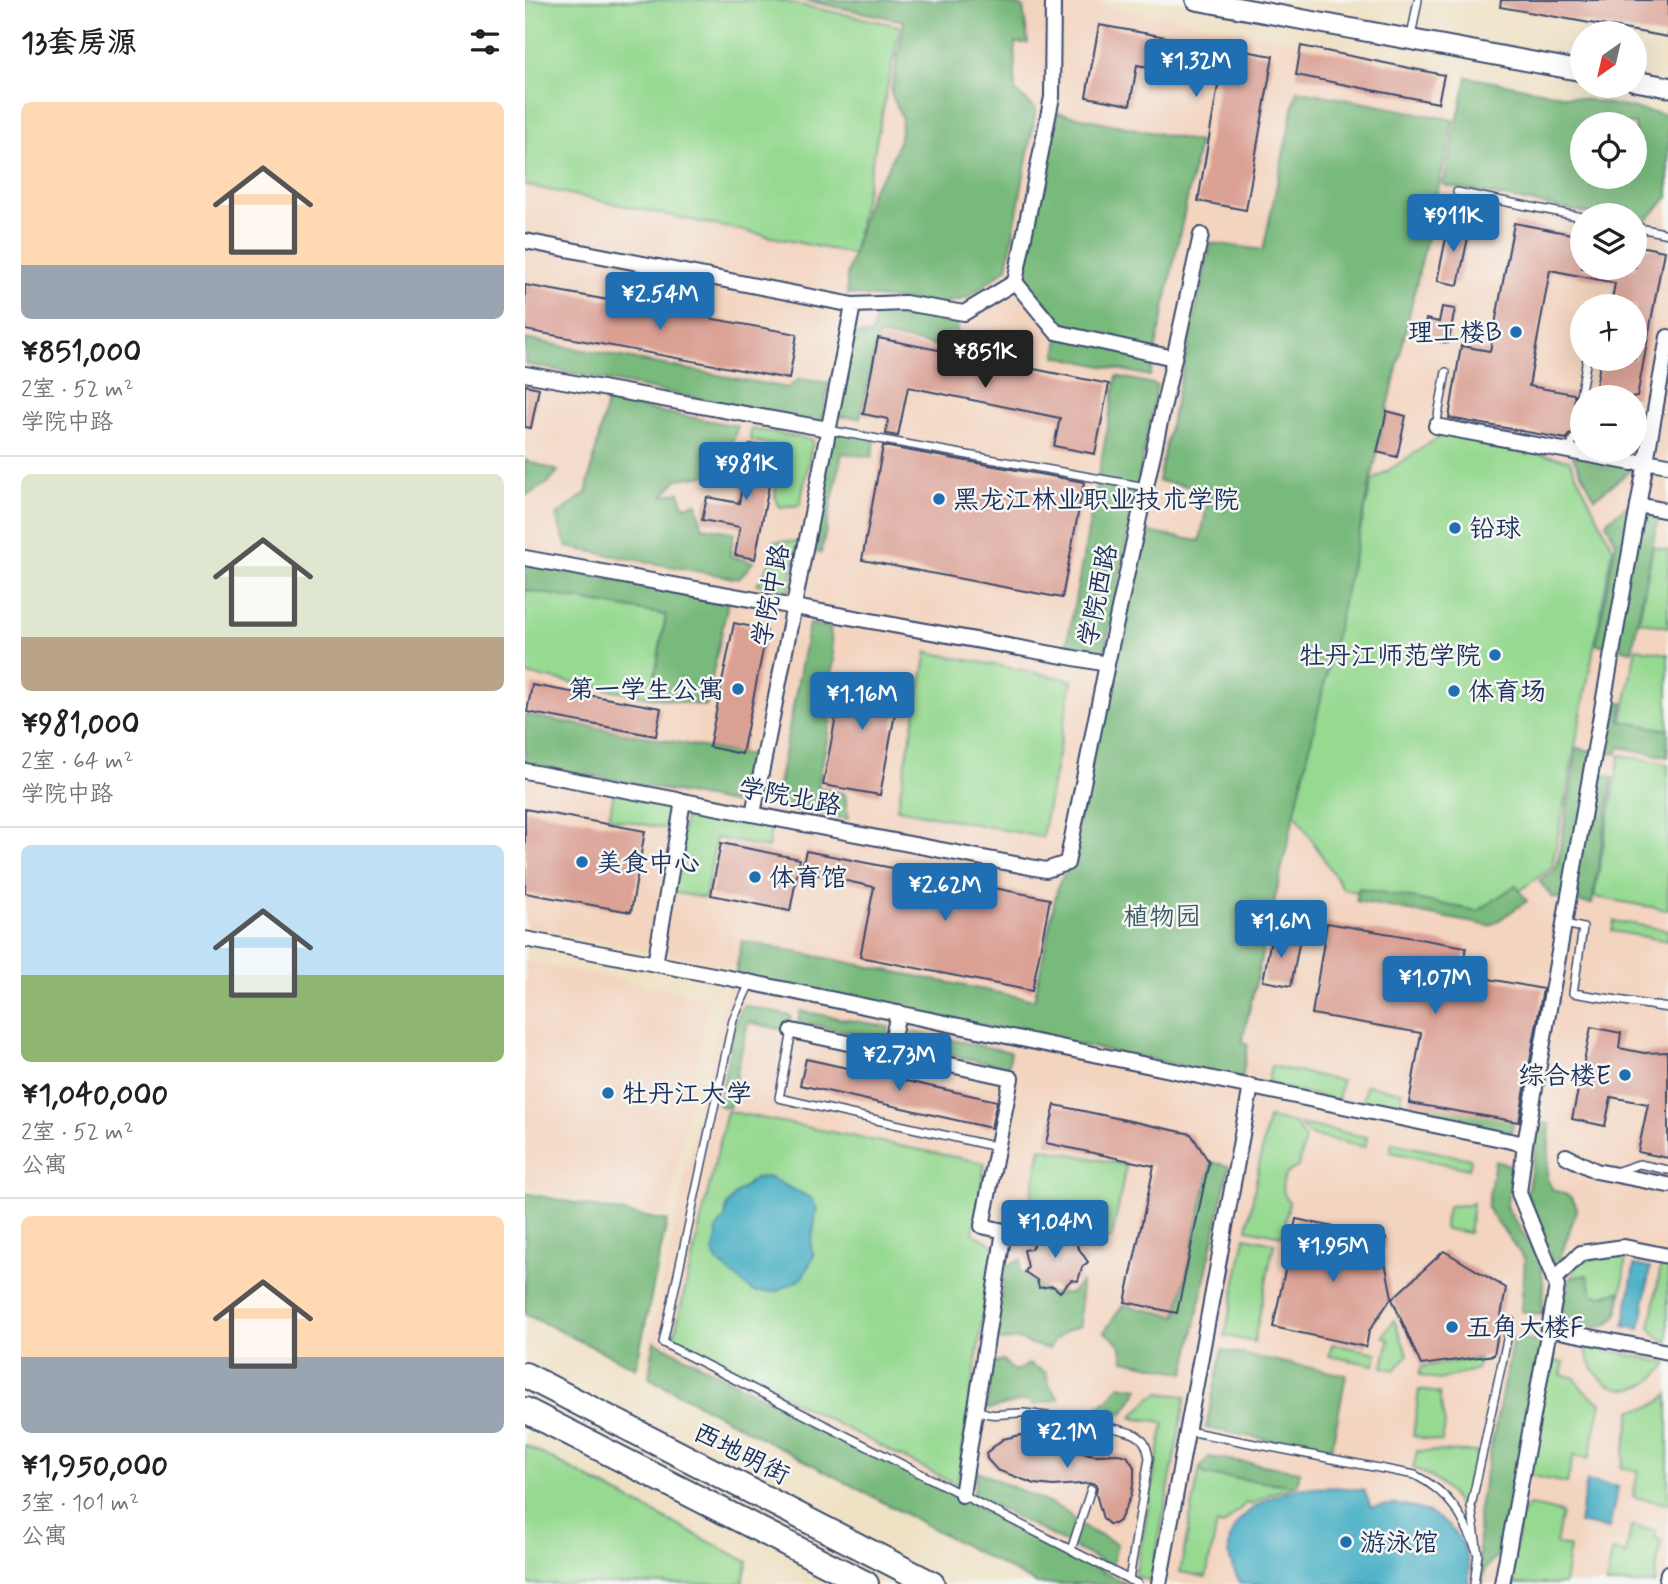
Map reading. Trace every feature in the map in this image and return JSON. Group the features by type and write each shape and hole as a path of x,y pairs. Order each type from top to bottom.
{"highway":[{"name":"西地明街","path":"525,1375 932,1584"},
{"path":"525,1410 866,1584"}],"street":[{"path":"525,241 853,306 905,303 964,313 1015,282 1052,97 1053,0"},
{"path":"1196,0 1570,69"},
{"path":"1647,83 1668,87"},
{"name":"学院西路","path":"1046,870 1067,863 1107,664 1201,235"},
{"path":"1015,282 1056,332 1174,358"},
{"name":"学院中路","path":"753,814 853,306"},
{"path":"1647,450 1668,337"},
{"path":"525,374 828,429"},
{"path":"1436,426 1570,445"},
{"path":"1647,461 1668,466"},
{"path":"1502,1584 1557,1286 1519,1193 1525,1143 1645,462"},
{"path":"1638,505 1668,511"},
{"path":"525,558 1107,664"},
{"name":"学院北路","path":"525,771 1046,870"},
{"path":"655,964 683,801"},
{"path":"525,939 750,982 1525,1143"},
{"path":"890,1051 898,1013"},
{"path":"792,1031 1011,1078 982,1226 1004,1231 962,1495"},
{"path":"1159,1584 1251,1086"},
{"path":"1566,1156 1596,1171 1668,1185"},
{"path":"1554,1280 1581,1253 1624,1247 1668,1256"},
{"path":"1549,1329 1668,1352"},
{"path":"1666,1584 1668,1573"}],"lane":[{"path":"1410,40 1418,0"},
{"path":"1457,192 1570,215"},
{"path":"1647,230 1668,234"},
{"path":"1436,426 1446,372"},
{"path":"828,429 1146,488"},
{"path":"1564,923 1583,928 1573,993 1668,1008"},
{"path":"750,982 733,1020 663,1343 1138,1584"},
{"path":"792,1031 779,1098 997,1147"},
{"path":"1610,1174 1639,1164 1668,1170"},
{"path":"1474,1584 1478,1554 1471,1506 1511,1321"},
{"path":"977,1405 980,1411 987,1414 1021,1413 1105,1428 1135,1434 1146,1443 1149,1458 1129,1580"},
{"path":"1187,1431 1415,1475 1448,1497 1461,1515 1478,1554"},
{"path":"1071,1550 1091,1489"}],"shaded area":[{"name":"黑龙江林业职业技术学院","path":"525,0 1072,0 1459,71 1213,1061 525,927"},
{"name":"牡丹江师范学院","path":"1467,77 1668,115 1668,1584 1045,1584 643,1370 730,970 1216,1066 1431,199"},
{"name":"牡丹江大学","path":"525,961 709,998 667,1216 525,1188"}],"green space":[{"path":"525,0 776,0 900,26 853,254 525,185"},
{"path":"803,0 986,0 1023,7 1028,43 1015,43 1015,91 1036,109 1007,268 967,298 941,304 847,294 847,275 871,191 888,168 900,138 902,118 891,93 904,21"},
{"path":"1467,77 1668,115 1668,197 1647,220 1647,203 1570,203 1570,210 1443,185"},
{"name":"植物园","path":"1297,90 1454,120 1242,1042 1248,1044 1242,1078 735,975 742,941 1034,1000 1058,885 1067,870 1146,532 1200,541 1210,490 1158,481 1211,243 1263,250"},
{"path":"1058,113 1199,142 1150,376 1056,356 1059,330 1055,313 1023,283"},
{"path":"905,308 959,320 953,349 878,335 860,418 836,416 853,334 871,335 878,310"},
{"path":"525,339 787,388 799,379 829,383 821,423 525,364"},
{"path":"1117,376 1157,385 1104,656 1066,649"},
{"path":"607,402 738,426 722,473 677,479 663,496 679,492 684,506 697,503 702,527 734,532 730,556 753,562 739,579 567,547 556,516 586,493"},
{"path":"833,426 876,434 872,457 842,453 821,553 808,551"},
{"path":"751,429 813,440 800,505 780,507 775,496 782,447 750,440"},
{"name":"体育场","path":"1444,434 1569,460 1613,548 1552,867 1483,918 1343,889 1293,810 1372,481"},
{"path":"525,460 558,471 548,483 525,496"},
{"path":"1576,462 1609,462 1635,467 1595,498"},
{"path":"1626,506 1659,512 1632,651 1596,644 1616,543 1606,522"},
{"path":"773,541 798,542 789,591 757,584 768,566"},
{"path":"1653,547 1668,550 1668,627 1639,621"},
{"path":"525,563 728,602 706,706 651,697 666,615 525,590"},
{"path":"525,590 666,615 651,697 525,674"},
{"path":"809,624 830,628 834,662 826,696 833,706 818,787 845,794 848,819 774,806"},
{"path":"1636,648 1668,654 1668,730 1622,721"},
{"path":"927,652 1072,680 1042,837 897,809"},
{"path":"1607,700 1623,703 1620,721 1668,730 1668,757 1620,747 1617,754 1598,751"},
{"path":"525,715 753,756 743,805 525,763"},
{"path":"1577,748 1592,751 1588,772 1613,777 1592,904 1552,897 1539,881 1557,867"},
{"path":"1620,755 1668,764 1668,910 1594,897"},
{"path":"614,792 678,804 673,830 609,818"},
{"path":"687,808 772,824 768,848 716,838 705,898 671,892"},
{"path":"1516,885 1527,901 1490,926 1356,901 1359,888 1478,911"},
{"path":"1614,921 1668,930 1668,941 1612,931"},
{"path":"743,1005 791,1016 788,1031 748,1022 729,1108 718,1105 736,1021"},
{"path":"800,1011 889,1027 887,1039 798,1022"},
{"path":"898,1029 1011,1052 1008,1067 895,1044"},
{"path":"1271,1066 1342,1081 1338,1100 1267,1085"},
{"path":"1366,1085 1402,1092 1399,1110 1363,1103"},
{"path":"1428,1097 1515,1115 1511,1133 1424,1115"},
{"path":"727,1111 985,1163 973,1233 994,1245 957,1485 673,1340"},
{"path":"1268,1118 1295,1123 1305,1139 1298,1167 1288,1173 1283,1182 1283,1191 1289,1202 1283,1236 1247,1229"},
{"path":"1540,1122 1550,1124 1547,1179 1553,1190 1572,1198 1577,1209 1558,1264 1552,1263 1527,1193"},
{"path":"1300,1124 1367,1137 1365,1147 1309,1135"},
{"path":"1392,1143 1471,1159 1469,1169 1390,1152"},
{"path":"1041,1148 1126,1165 1112,1239 1026,1223"},
{"path":"1495,1161 1514,1166 1506,1207 1541,1261 1544,1291 1541,1315 1521,1311 1525,1260 1487,1208"},
{"path":"1211,1162 1229,1166 1185,1373 1124,1360 1118,1343 1104,1332 1123,1305 1177,1316"},
{"path":"525,1193 667,1221 636,1368 525,1314"},
{"path":"1473,1202 1469,1233 1444,1229 1448,1206 1468,1205"},
{"path":"1245,1237 1274,1243 1254,1342 1225,1336"},
{"path":"1608,1257 1626,1257 1621,1301 1612,1321 1598,1327 1590,1326 1560,1310 1576,1264"},
{"path":"1021,1259 1020,1271 1049,1294 1071,1293 1081,1282 1080,1326 1062,1334 1049,1349 1018,1339 995,1340 1005,1268"},
{"path":"1661,1264 1668,1266 1668,1342 1650,1328"},
{"path":"1587,1275 1593,1295 1602,1296 1621,1291 1619,1308 1612,1321 1598,1327 1581,1323 1560,1310 1570,1278"},
{"path":"1394,1320 1408,1355 1395,1370 1383,1367 1389,1339 1383,1336"},
{"path":"1513,1338 1544,1342 1506,1539 1498,1542 1497,1557 1485,1569 1480,1584 1478,1512"},
{"path":"654,1341 1127,1584 1037,1584 649,1378"},
{"path":"1332,1344 1377,1353 1374,1365 1329,1356"},
{"path":"1585,1346 1668,1363 1644,1385 1631,1389 1619,1388 1608,1384 1598,1375"},
{"path":"1222,1350 1346,1375 1331,1452 1206,1428"},
{"path":"1479,1358 1477,1369 1439,1380 1419,1375 1421,1367"},
{"path":"1003,1360 1014,1372 1029,1364 1046,1373 1049,1385 1059,1399 1033,1405 1027,1400 986,1408 993,1364"},
{"path":"1551,1360 1564,1363 1561,1375 1574,1377 1584,1391 1601,1403 1589,1459 1573,1456 1567,1483 1527,1475"},
{"path":"1119,1385 1139,1388 1123,1414 1095,1409 1108,1400"},
{"path":"1419,1390 1439,1393 1445,1425 1442,1442 1413,1436"},
{"path":"1159,1393 1186,1396 1151,1581 1135,1576 1164,1423 1132,1417 1150,1398"},
{"path":"1668,1394 1668,1504 1633,1497 1638,1471 1621,1468 1632,1410 1652,1406"},
{"path":"525,1445 748,1562 742,1584 525,1584"},
{"path":"1417,1451 1477,1452 1465,1517 1444,1487 1413,1468"},
{"path":"1209,1457 1300,1471 1297,1486 1272,1493 1250,1505 1247,1502 1223,1526 1217,1524 1206,1577 1180,1572 1200,1468"},
{"path":"1209,1457 1300,1471 1297,1486 1205,1475 1200,1468"},
{"path":"977,1471 1064,1510 1081,1526 1117,1544 1112,1567 973,1495"},
{"path":"1529,1505 1562,1513 1556,1544 1570,1547 1564,1584 1508,1584 1522,1513"},
{"path":"1631,1526 1656,1531 1655,1537 1661,1540 1654,1584 1606,1584 1612,1551 1626,1554"}],"water":[{"path":"768,1177 811,1198 817,1209 811,1246 814,1256 802,1278 776,1292 754,1292 717,1262 713,1252 716,1230 725,1218 727,1206 736,1194 755,1178"},
{"path":"1634,1265 1650,1268 1640,1329 1624,1326"},
{"path":"1587,1481 1618,1487 1609,1529 1579,1523"},
{"name":"游泳馆","path":"1335,1487 1364,1490 1371,1507 1399,1505 1428,1513 1441,1520 1452,1530 1466,1553 1468,1584 1241,1584 1231,1562 1229,1544 1240,1520 1263,1502 1290,1491"}],"building":[{"path":"1501,0 1668,0 1668,37 1647,33 1647,21 1578,21 1500,7"},
{"path":"1099,25 1273,56 1246,210 1198,201 1219,80 1137,65 1130,105 1086,97"},
{"path":"1301,46 1444,75 1438,103 1296,75"},
{"name":"理工楼B","path":"1514,223 1570,234 1570,274 1550,270 1529,386 1570,393 1570,434 1567,439 1449,418 1461,346 1490,351"},
{"path":"1449,224 1470,228 1458,285 1437,281"},
{"name":"理工楼B","path":"1647,247 1664,251 1647,343 1647,294 1613,294 1615,283 1600,280 1647,280"},
{"path":"525,285 797,334 789,379 525,330"},
{"path":"1442,307 1455,309 1448,343 1423,338 1426,319 1439,322"},
{"path":"878,338 1109,384 1095,454 1054,446 1060,418 908,387 898,436 886,434 888,419 863,414"},
{"name":"理工楼B","path":"1599,371 1642,371 1639,385 1596,385"},
{"path":"525,385 539,388 531,428 525,427"},
{"path":"1387,411 1406,416 1397,457 1377,452"},
{"path":"750,444 776,449 755,559 735,555 740,527 702,520 707,497 739,503"},
{"path":"883,446 1084,482 1062,598 862,560"},
{"name":"第一学生公寓","path":"734,623 767,630 742,754 709,747"},
{"path":"834,673 909,687 905,710 896,708 880,795 823,785 840,695 831,694"},
{"path":"532,685 661,708 656,736 527,712"},
{"name":"美食中心","path":"525,809 645,831 631,912 525,893"},
{"name":"体育馆","path":"721,843 800,859 790,911 711,895"},
{"path":"806,851 1050,899 1032,991 860,957 874,887 801,871"},
{"path":"1327,923 1466,947 1461,974 1543,989 1519,1122 1409,1103 1421,1033 1312,1014"},
{"path":"1272,933 1300,939 1291,986 1263,981"},
{"name":"综合楼E","path":"1591,1027 1621,1033 1619,1048 1644,1053 1668,1052 1668,1158 1638,1152 1648,1104 1611,1097 1605,1126 1572,1119"},
{"path":"806,1059 997,1101 991,1128 800,1085"},
{"path":"1055,1105 1191,1134 1209,1162 1177,1313 1125,1302 1154,1166 1046,1143"},
{"path":"1296,1219 1386,1238 1383,1252 1392,1297 1369,1331 1366,1347 1273,1327"},
{"path":"1060,1228 1063,1234 1078,1239 1077,1246 1088,1262 1082,1267 1078,1281 1071,1280 1060,1292 1053,1286 1039,1288 1037,1280 1025,1272 1028,1267 1024,1250 1031,1249 1039,1233 1043,1235"},
{"name":"五角大楼F","path":"1444,1251 1506,1288 1494,1355 1421,1365 1392,1299"},
{"path":"1020,1435 1054,1440 1082,1453 1127,1456 1134,1467 1134,1480 1131,1496 1120,1520 1109,1524 1103,1519 1094,1483 1053,1486 1035,1484 997,1470 987,1459 986,1453 1003,1439"}],"place":[{"name":"理工楼B","path":"1516,332"},
{"name":"黑龙江林业职业技术学院","path":"939,499"},
{"name":"铅球","path":"1455,528"},
{"name":"牡丹江师范学院","path":"1495,655"},
{"name":"第一学生公寓","path":"738,689"},
{"name":"体育场","path":"1454,691"},
{"name":"美食中心","path":"582,862"},
{"name":"体育馆","path":"755,877"},
{"name":"综合楼E","path":"1625,1075"},
{"name":"牡丹江大学","path":"608,1093"},
{"name":"五角大楼F","path":"1452,1327"},
{"name":"游泳馆","path":"1346,1542"}]}
